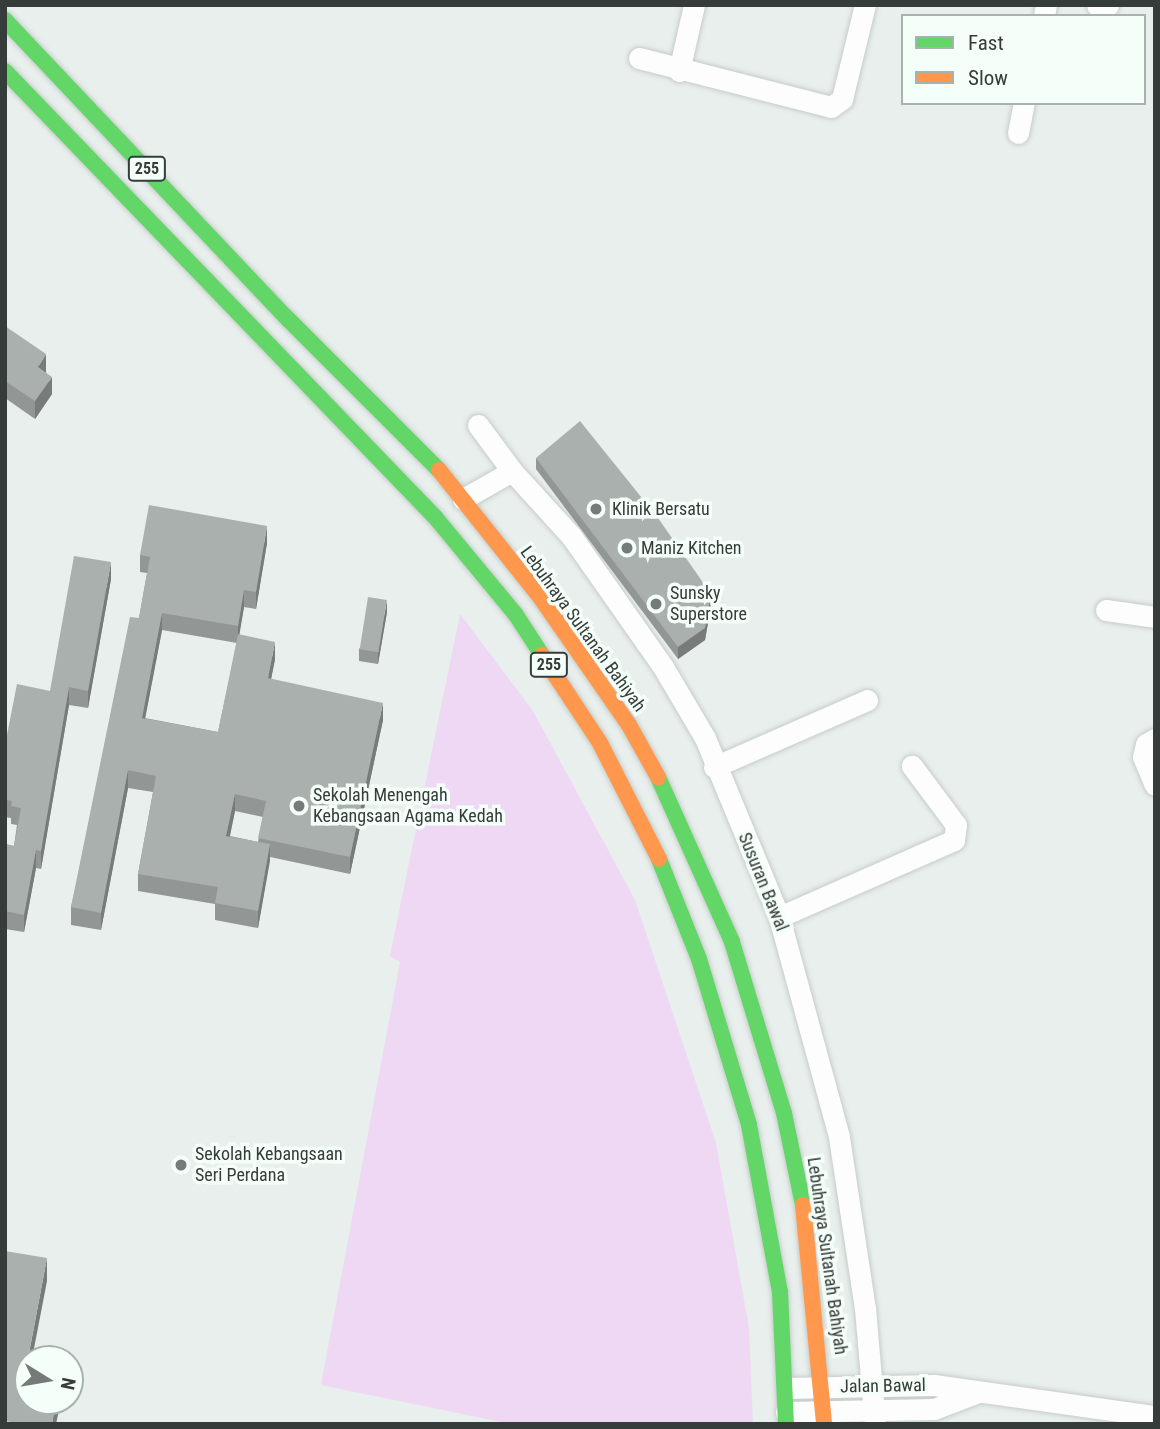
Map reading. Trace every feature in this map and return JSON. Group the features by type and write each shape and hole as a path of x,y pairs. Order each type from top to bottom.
{"main road":[{"name":"Lebuhraya Sultanah Bahiyah","path":"5,20 463,499 540,597 629,725 676,809 732,942 798,1169 824,1388 824,1418"},
{"name":"255","path":"5,71 435,517 516,615 600,743 645,825 717,1013 762,1178 780,1292 787,1388 786,1418"}],"street":[{"path":"679,71 694,5"},
{"path":"639,58 679,71 838,105 865,5"},
{"path":"1097,5 1108,5"},
{"path":"1017,133 1024,105"},
{"name":"Susuran Bawal","path":"478,425 512,471 572,537 635,624 705,738 714,767 779,917 838,1137 874,1386 875,1417"},
{"path":"463,499 512,471"},
{"path":"1106,610 1155,617"},
{"path":"714,767 867,700"},
{"path":"1155,739 1146,744 1143,757 1155,785"},
{"path":"779,917 954,840 956,825 912,766"},
{"name":"Jalan Bawal","path":"787,1388 934,1385 980,1391 1072,1414 1155,1416"},
{"name":"Jalan Bawal","path":"786,1418 875,1417 934,1409 980,1391"}],"shaded area":[{"path":"460,614 533,711 635,900 716,1143 749,1328 753,1424 511,1424 321,1385 400,962 390,956"}],"building":[{"path":"5,326 46,354 38,367 52,377 35,401 5,381"},
{"path":"580,421 658,518 711,594 705,628 678,647 536,458"},
{"path":"149,505 267,526 256,592 244,590 238,626 162,613 142,718 218,732 238,634 275,642 268,678 383,703 350,857 258,838 266,801 235,794 226,836 270,844 258,911 215,903 218,887 138,874 156,776 128,770 101,913 71,907 130,617 139,618 150,557 140,555"},
{"path":"74,556 111,562 88,691 69,687 41,851 36,850 24,915 5,911 5,844 14,846 21,808 11,806 12,801 5,800 5,745 17,684 50,691"},
{"path":"368,597 387,600 378,652 360,649"},
{"path":"5,1251 47,1258 31,1345 14,1345 14,1415 54,1415 52,1424 5,1421"}],"traffic: fast":[{"path":"5,20 288,319 439,470"},
{"path":"5,71 435,517 516,615 542,655"},
{"path":"658,777 732,942 784,1113 803,1205"},
{"path":"659,859 699,959 749,1125 780,1292 786,1424"}],"traffic: slow":[{"path":"439,470 540,597 629,725 658,777"},
{"path":"542,655 600,743 659,859"},
{"path":"803,1205 824,1424"}],"place":[{"name":"Klinik Bersatu","path":"596,509"},
{"name":"Maniz Kitchen","path":"627,548"},
{"name":"Sunsky Superstore","path":"656,604"},
{"name":"Sekolah Menengah Kebangsaan Agama Kedah","path":"299,806"},
{"name":"Sekolah Kebangsaan Seri Perdana","path":"181,1165"}]}
